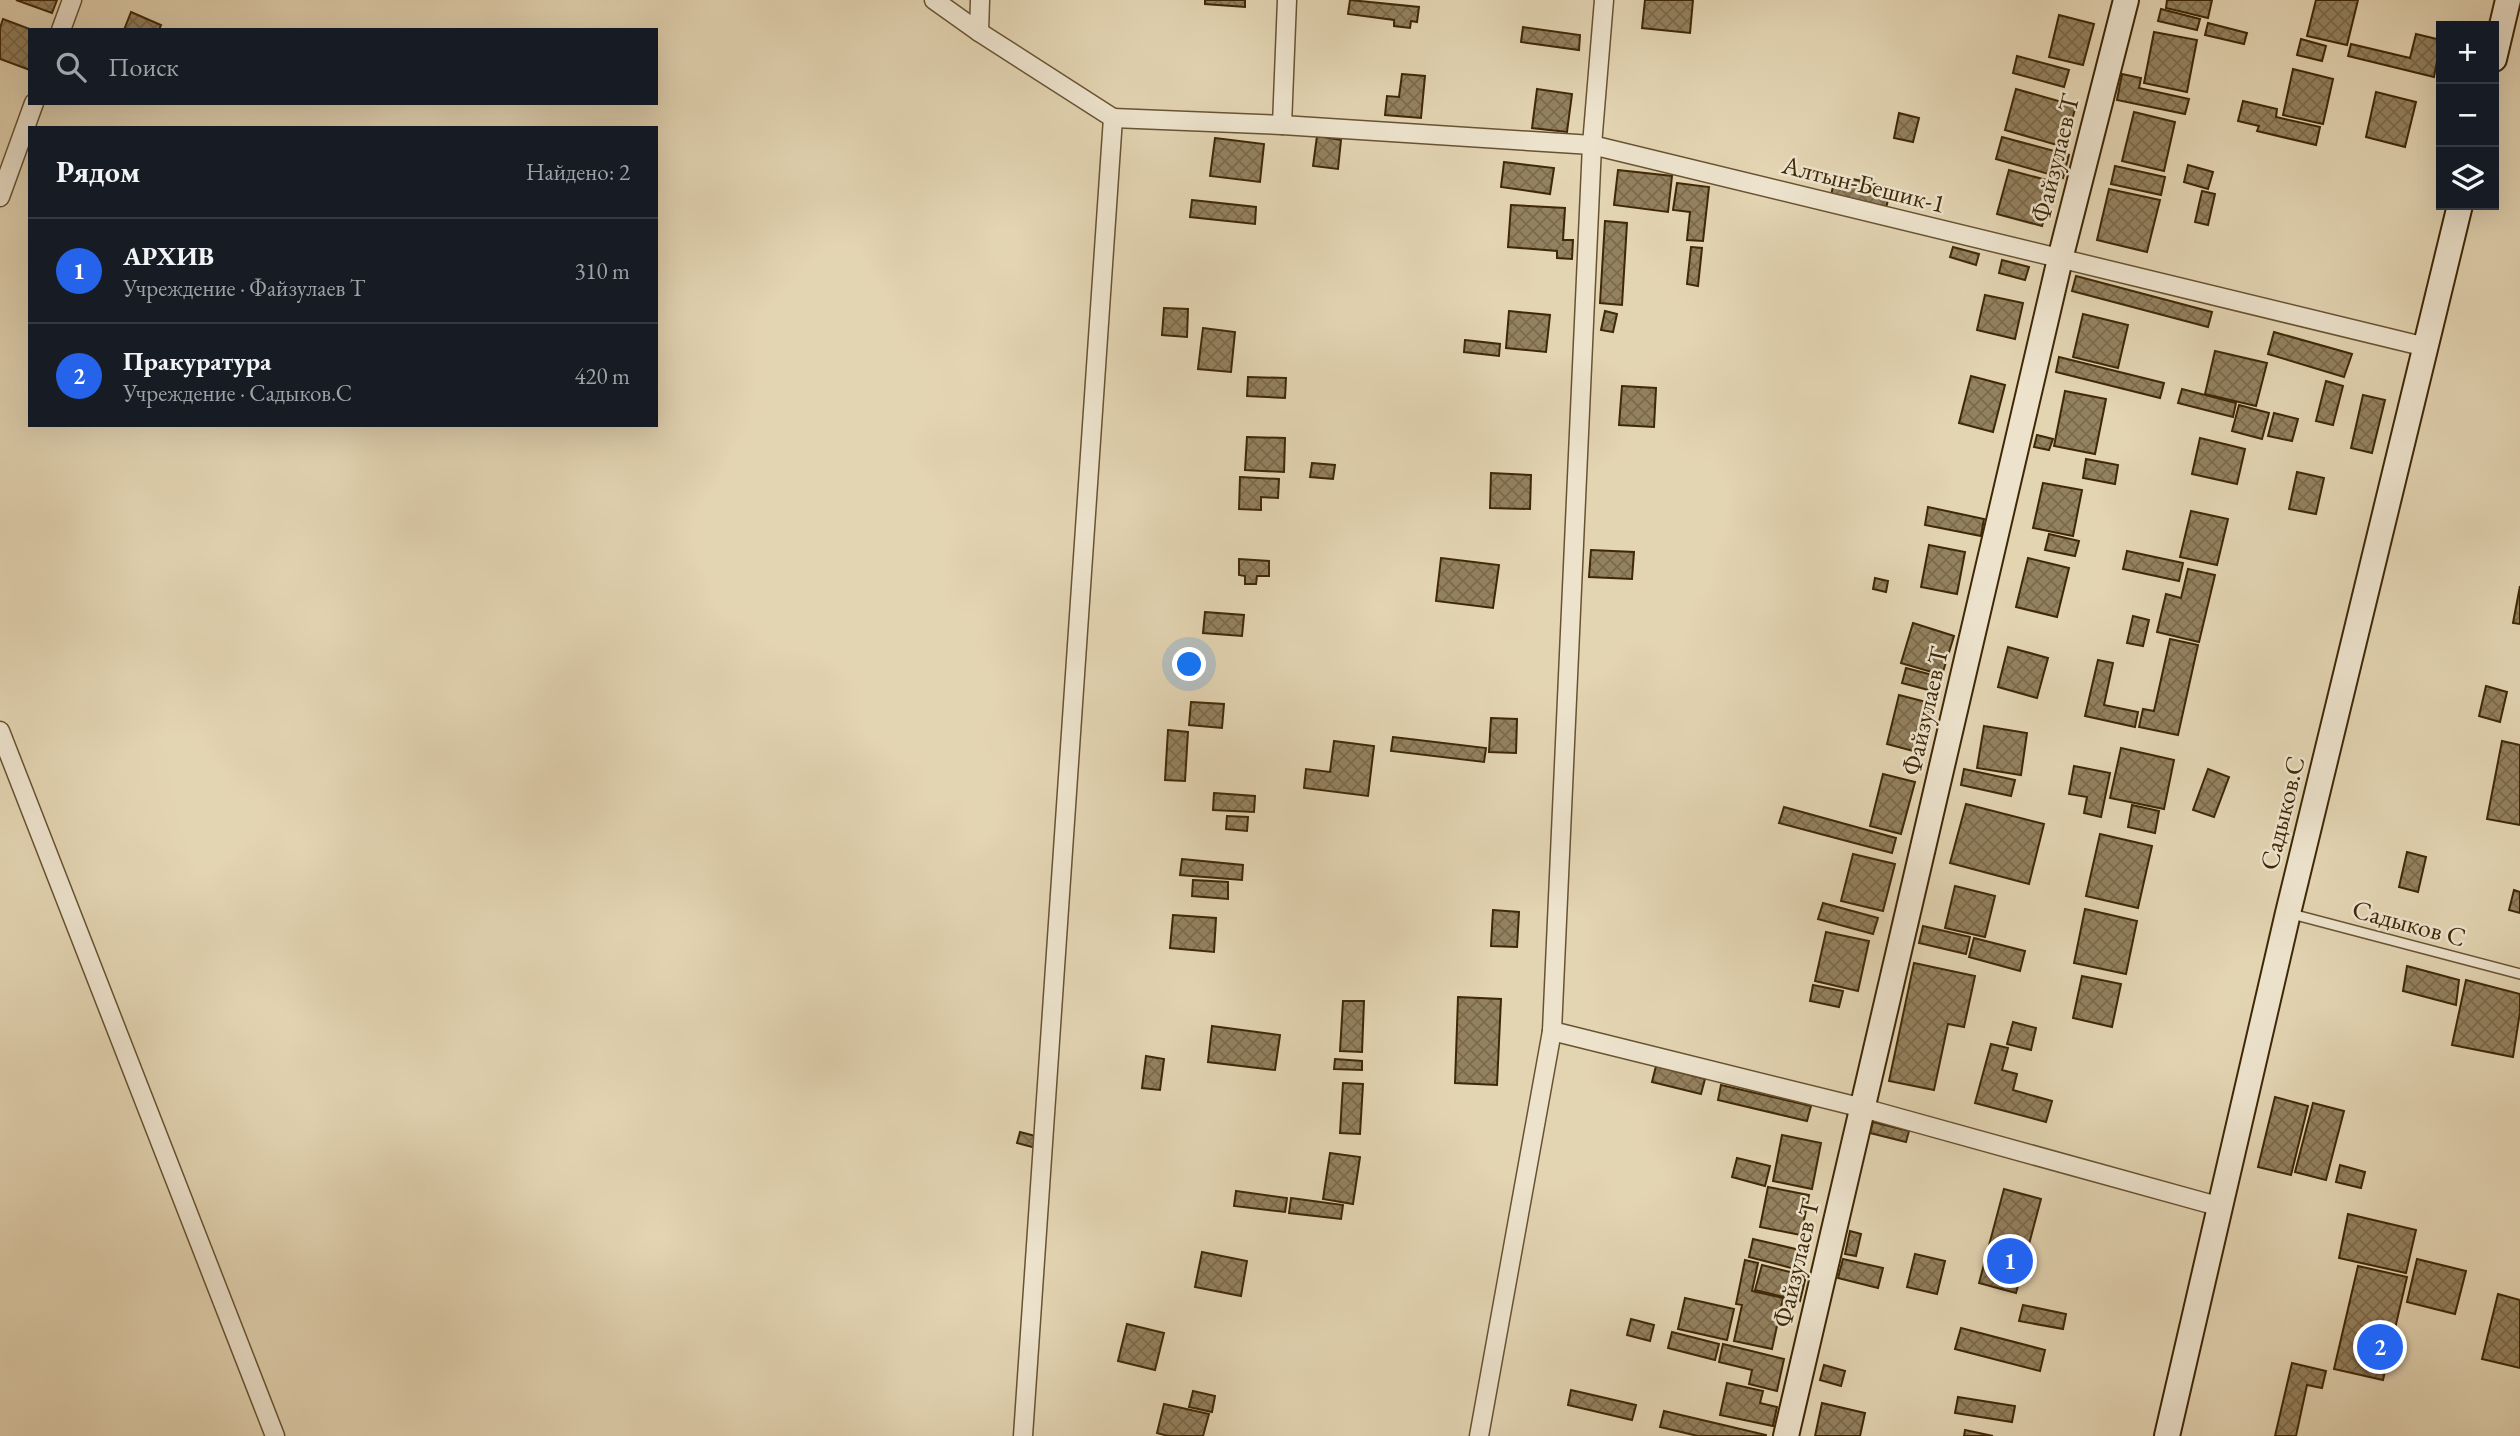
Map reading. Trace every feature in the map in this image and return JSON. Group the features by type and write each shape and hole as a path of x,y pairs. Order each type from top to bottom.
{"street":[{"path":"62,28 72,0"},
{"path":"934,0 1113,118 1023,1436"},
{"path":"979,32 981,0"},
{"path":"1282,125 1287,0"},
{"path":"1479,1436 1552,1031 1592,145 1604,0"},
{"name":"Файзулаев Т","path":"1786,1436 2060,259 2126,0"},
{"path":"2499,38 2508,0"},
{"path":"0,197 33,105"},
{"name":"Алтын-Бешик-1","path":"1113,118 1282,125 1592,145 2426,347"},
{"name":"Садыков.С","path":"2167,1436 2288,913 2459,210"},
{"path":"0,730 275,1436"},
{"path":"1552,1031 1863,1108 2221,1207"}],"lane":[{"name":"Садыков С","path":"2288,913 2520,974"}],"building":[{"path":"16,0 57,0 52,13"},
{"path":"1205,0 1245,0 1245,7 1205,4"},
{"path":"1350,0 1419,7 1417,22 1411,21 1410,28 1394,26 1394,20 1348,14"},
{"path":"1645,0 1693,0 1690,33 1642,28"},
{"path":"2167,0 2212,0 2208,18 2166,8"},
{"path":"2316,0 2358,0 2347,45 2307,36"},
{"path":"2161,9 2200,19 2197,30 2158,21"},
{"path":"131,12 161,25 160,28 125,28"},
{"path":"2059,15 2094,24 2083,65 2049,57"},
{"path":"3,19 28,28 28,69 0,59 0,28"},
{"path":"2208,23 2247,33 2244,44 2205,35"},
{"path":"1523,27 1580,35 1579,50 1521,42"},
{"path":"2154,32 2197,40 2187,92 2144,83"},
{"path":"2416,34 2436,39 2434,77 2348,56 2351,44 2410,58"},
{"path":"2301,39 2326,46 2322,61 2297,55"},
{"path":"2017,56 2069,70 2064,87 2013,73"},
{"path":"2293,69 2333,79 2323,124 2283,115"},
{"path":"1402,74 1425,76 1421,118 1385,115 1387,96 1399,97"},
{"path":"2122,74 2141,78 2139,88 2189,99 2185,114 2117,100"},
{"path":"1537,89 1572,94 1567,132 1532,128"},
{"path":"2016,89 2076,106 2064,147 2005,130"},
{"path":"2376,92 2416,102 2405,147 2366,137"},
{"path":"2243,101 2277,109 2276,117 2320,127 2316,145 2257,131 2259,126 2238,121"},
{"path":"2134,112 2175,122 2164,171 2122,161"},
{"path":"1899,113 1919,118 1913,142 1894,138"},
{"path":"1317,136 1341,140 1338,169 1313,166"},
{"path":"2002,137 2069,155 2063,178 1996,159"},
{"path":"1215,138 1264,144 1260,182 1210,176"},
{"path":"1504,162 1554,168 1550,194 1501,187"},
{"path":"2188,165 2213,172 2208,189 2184,182"},
{"path":"2115,166 2165,177 2161,195 2111,184"},
{"path":"1618,170 1672,176 1668,212 1614,205"},
{"path":"2009,170 2054,182 2042,226 1997,214"},
{"path":"1836,175 1891,188 1886,208 1831,195"},
{"path":"1677,183 1709,187 1703,241 1687,240 1690,212 1673,210"},
{"path":"2109,189 2160,200 2147,252 2097,240"},
{"path":"2202,191 2215,194 2208,225 2195,222"},
{"path":"1192,200 1256,207 1255,224 1190,217"},
{"path":"1511,205 1565,208 1563,240 1573,240 1572,259 1557,258 1557,251 1508,247"},
{"path":"1605,221 1627,223 1622,305 1600,303"},
{"path":"1691,247 1702,248 1698,286 1687,284"},
{"path":"1953,247 1979,254 1976,265 1950,257"},
{"path":"2002,260 2029,267 2025,280 1999,273"},
{"path":"2076,276 2212,312 2208,327 2072,291"},
{"path":"1985,295 2023,303 2015,339 1977,330"},
{"path":"1164,308 1188,309 1187,337 1162,335"},
{"path":"1509,311 1550,315 1546,352 1506,348"},
{"path":"1605,311 1617,314 1613,332 1601,330"},
{"path":"2083,314 2128,325 2118,368 2073,357"},
{"path":"1203,328 1235,332 1231,372 1198,369"},
{"path":"2274,332 2352,354 2344,377 2268,354"},
{"path":"1465,340 1500,344 1499,356 1464,352"},
{"path":"2215,351 2267,363 2256,406 2205,394"},
{"path":"2059,357 2164,383 2160,398 2056,372"},
{"path":"1971,376 2005,385 1993,432 1959,423"},
{"path":"1248,377 1286,378 1285,398 1247,396"},
{"path":"2326,381 2343,386 2333,425 2316,421"},
{"path":"1622,386 1656,388 1654,427 1619,425"},
{"path":"2182,389 2236,403 2233,417 2178,403"},
{"path":"2065,391 2106,399 2095,454 2054,446"},
{"path":"2363,395 2385,400 2372,453 2351,448"},
{"path":"2239,405 2269,413 2262,439 2232,431"},
{"path":"2274,413 2298,419 2292,441 2268,436"},
{"path":"2037,435 2053,439 2049,450 2034,447"},
{"path":"1247,437 1285,438 1284,472 1245,470"},
{"path":"2200,438 2245,449 2237,484 2192,474"},
{"path":"2086,459 2118,465 2115,484 2083,478"},
{"path":"1312,463 1335,465 1333,479 1310,477"},
{"path":"2297,472 2324,478 2316,514 2289,509"},
{"path":"1491,473 1531,475 1530,509 1490,508"},
{"path":"1240,477 1279,479 1278,498 1261,497 1261,510 1239,509"},
{"path":"2043,483 2082,490 2073,536 2033,528"},
{"path":"1928,507 1984,519 1981,536 1925,525"},
{"path":"2191,511 2228,519 2217,565 2180,557"},
{"path":"2049,534 2079,541 2075,556 2045,550"},
{"path":"1929,545 1965,552 1957,594 1921,587"},
{"path":"1591,550 1634,552 1632,579 1589,577"},
{"path":"2127,551 2183,563 2179,581 2123,569"},
{"path":"1441,558 1499,565 1493,608 1436,601"},
{"path":"2028,558 2069,568 2057,617 2016,607"},
{"path":"1239,559 1269,561 1269,576 1257,576 1256,584 1245,584 1245,576 1239,575"},
{"path":"2188,569 2215,575 2199,642 2157,632 2166,594 2181,598"},
{"path":"1875,578 1888,581 1886,592 1873,589"},
{"path":"2520,586 2520,624 2513,623"},
{"path":"1205,612 1244,615 1242,636 1203,633"},
{"path":"2133,616 2149,620 2143,646 2127,643"},
{"path":"1913,623 1954,636 1942,675 1901,663"},
{"path":"2170,639 2198,645 2178,735 2139,727 2143,709 2154,711"},
{"path":"2008,647 2048,658 2037,698 1998,687"},
{"path":"2098,660 2113,663 2104,705 2138,712 2135,727 2085,716"},
{"path":"1906,668 1940,677 1936,692 1902,683"},
{"path":"2486,686 2507,692 2500,722 2479,716"},
{"path":"1899,695 1934,704 1921,753 1887,744"},
{"path":"1191,702 1224,704 1222,728 1189,725"},
{"path":"1491,718 1517,719 1516,753 1489,752"},
{"path":"1984,726 2027,733 2021,775 1977,768"},
{"path":"1168,730 1188,732 1185,781 1165,780"},
{"path":"1393,737 1486,748 1484,762 1391,751"},
{"path":"1334,741 1374,746 1368,796 1304,788 1306,769 1330,772"},
{"path":"2502,741 2520,745 2520,825 2487,819"},
{"path":"2121,748 2174,760 2164,809 2110,798"},
{"path":"2074,766 2110,773 2101,817 2084,813 2087,797 2069,794"},
{"path":"1964,769 2015,780 2011,796 1961,785"},
{"path":"2208,769 2229,777 2214,817 2193,810"},
{"path":"1883,774 1915,782 1901,834 1870,826"},
{"path":"1214,793 1255,796 1254,812 1213,810"},
{"path":"1966,804 2044,824 2029,884 1950,863"},
{"path":"2132,805 2159,811 2155,833 2128,827"},
{"path":"1784,807 1896,838 1892,853 1779,823"},
{"path":"1227,816 1248,817 1247,831 1226,829"},
{"path":"2100,834 2152,846 2138,908 2086,896"},
{"path":"2407,852 2426,857 2418,892 2399,887"},
{"path":"1853,854 1895,864 1883,911 1841,901"},
{"path":"1182,859 1243,865 1242,880 1180,875"},
{"path":"1193,880 1228,882 1228,899 1192,896"},
{"path":"1955,886 1995,896 1985,937 1945,928"},
{"path":"2514,890 2520,892 2520,913 2509,910"},
{"path":"1823,903 1878,918 1873,934 1818,919"},
{"path":"2085,909 2137,921 2126,974 2074,963"},
{"path":"1493,910 1519,912 1517,947 1491,946"},
{"path":"1173,915 1216,918 1214,952 1170,948"},
{"path":"1923,926 1970,937 1966,954 1919,943"},
{"path":"1826,932 1869,941 1858,991 1815,981"},
{"path":"1974,938 2025,951 2020,971 1969,957"},
{"path":"1914,963 1975,976 1964,1027 1948,1024 1934,1090 1889,1081"},
{"path":"2407,966 2459,980 2456,1005 2403,991"},
{"path":"2082,976 2121,984 2112,1027 2073,1018"},
{"path":"2466,980 2520,994 2513,1057 2452,1045"},
{"path":"1813,985 1843,991 1839,1007 1810,1001"},
{"path":"1458,997 1501,999 1497,1085 1455,1083"},
{"path":"1343,1001 1364,1001 1362,1052 1340,1051"},
{"path":"2013,1022 2036,1028 2031,1050 2007,1044"},
{"path":"1212,1026 1280,1035 1275,1070 1208,1062"},
{"path":"1991,1044 2008,1048 2002,1070 2017,1074 2013,1090 2052,1101 2046,1122 1975,1103"},
{"path":"1146,1056 1164,1059 1160,1090 1142,1088"},
{"path":"1335,1059 1362,1061 1362,1070 1334,1069"},
{"path":"1656,1066 1705,1079 1701,1094 1652,1082"},
{"path":"1343,1083 1363,1084 1360,1134 1340,1133"},
{"path":"1721,1085 1811,1106 1807,1121 1718,1100"},
{"path":"2275,1097 2308,1106 2291,1175 2258,1167"},
{"path":"2313,1103 2344,1111 2326,1180 2295,1172"},
{"path":"1873,1122 1909,1131 1906,1142 1870,1133"},
{"path":"1020,1132 1039,1137 1036,1148 1017,1143"},
{"path":"1782,1135 1821,1143 1812,1189 1773,1181"},
{"path":"1330,1153 1360,1157 1353,1204 1323,1199"},
{"path":"1737,1158 1770,1166 1765,1186 1732,1177"},
{"path":"2340,1165 2365,1172 2361,1188 2336,1182"},
{"path":"1768,1187 1809,1195 1801,1235 1760,1227"},
{"path":"2004,1189 2041,1199 2016,1293 1979,1283"},
{"path":"1236,1191 1287,1198 1285,1212 1234,1206"},
{"path":"1291,1198 1343,1205 1341,1219 1289,1213"},
{"path":"2348,1214 2416,1230 2406,1273 2339,1258"},
{"path":"1850,1231 1861,1234 1856,1256 1845,1254"},
{"path":"1753,1239 1800,1250 1795,1269 1749,1257"},
{"path":"1202,1252 1247,1261 1241,1296 1195,1287"},
{"path":"1915,1254 1945,1261 1937,1294 1907,1287"},
{"path":"1843,1259 1883,1268 1878,1288 1838,1278"},
{"path":"2417,1259 2466,1271 2455,1314 2407,1302"},
{"path":"1745,1260 1758,1263 1752,1291 1783,1298 1772,1349 1734,1341 1742,1305 1736,1304"},
{"path":"1762,1265 1806,1276 1800,1301 1755,1290"},
{"path":"2358,1266 2407,1277 2383,1380 2334,1369"},
{"path":"2498,1294 2520,1300 2520,1368 2482,1359"},
{"path":"1685,1298 1734,1309 1727,1340 1678,1329"},
{"path":"2023,1305 2066,1314 2063,1329 2019,1321"},
{"path":"1631,1319 1654,1325 1650,1341 1627,1335"},
{"path":"1127,1324 1164,1333 1155,1370 1118,1361"},
{"path":"1961,1328 2045,1350 2040,1371 1955,1349"},
{"path":"1672,1332 1719,1344 1715,1360 1668,1348"},
{"path":"1723,1344 1784,1359 1777,1391 1749,1384 1752,1370 1719,1362"},
{"path":"2292,1363 2326,1371 2322,1388 2307,1385 2296,1436 2275,1436"},
{"path":"1824,1365 1845,1371 1841,1386 1820,1380"},
{"path":"1727,1383 1763,1391 1760,1403 1777,1407 1773,1426 1720,1415"},
{"path":"1571,1390 1636,1405 1632,1420 1568,1405"},
{"path":"1193,1391 1215,1396 1212,1412 1189,1407"},
{"path":"1958,1397 2015,1406 2012,1422 1955,1413"},
{"path":"1822,1403 1865,1413 1860,1436 1815,1436"},
{"path":"1164,1404 1209,1414 1203,1436 1168,1436 1157,1433"},
{"path":"1664,1411 1766,1436 1698,1436 1660,1427"},
{"path":"1965,1430 1993,1436 1964,1436"}],"place":[{"name":"АРХИВ","path":"2010,1261"},
{"name":"Пракуратура","path":"2380,1347"}]}
